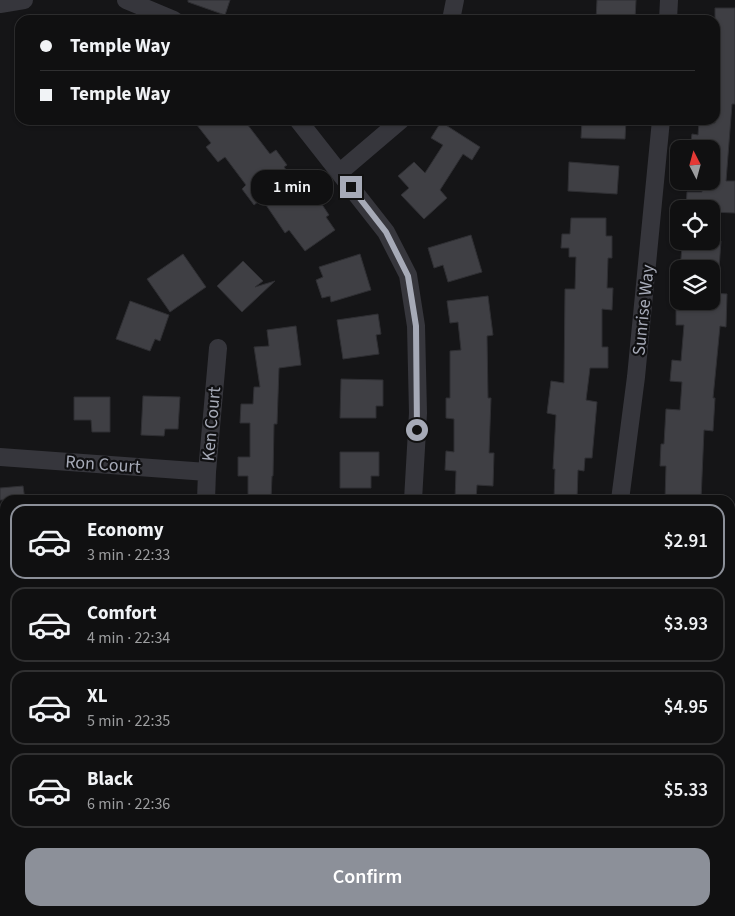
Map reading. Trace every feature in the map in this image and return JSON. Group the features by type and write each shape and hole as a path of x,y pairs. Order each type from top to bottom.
{"street":[{"path":"0,4 24,0"},
{"path":"126,0 162,15"},
{"path":"452,15 455,0"},
{"path":"668,15 670,0"},
{"path":"302,125 386,232 408,276 416,326 418,413 413,495"},
{"path":"340,172 395,125"},
{"name":"Sunrise Way","path":"621,495 636,377 661,125"},
{"name":"Ken Court","path":"206,495 206,472 218,348"},
{"name":"Ron Court","path":"0,457 206,472"}],"building":[{"path":"188,0 230,0 225,15 188,2"},
{"path":"597,0 636,0 635,15 596,15"},
{"path":"715,8 735,8 735,104 732,104 726,181 735,181 735,213 720,212 720,200 687,200 687,192 720,190 720,140 691,140 692,134 698,135 699,125 720,125 720,15 715,15"},
{"path":"197,125 248,125 270,154 276,150 287,165 284,167 308,199 315,194 329,215 326,217 335,230 305,251 289,230 285,233 262,199 254,205 242,189 246,185 225,157 218,162 206,147 211,143"},
{"path":"439,125 446,125 480,147 472,160 463,154 440,190 447,198 424,219 401,195 409,188 398,176 414,162 425,173 443,145 431,138"},
{"path":"582,125 626,125 625,139 581,138"},
{"path":"569,162 619,166 617,194 568,191"},
{"path":"571,218 606,218 606,236 612,236 612,258 608,258 607,288 613,288 612,310 602,309 602,347 608,347 608,368 590,368 586,400 597,402 592,458 585,458 584,471 578,470 577,495 554,495 555,469 553,469 556,415 547,413 551,381 564,383 565,289 575,289 576,257 569,257 569,248 561,248 562,234 570,234"},
{"path":"471,235 482,272 448,282 443,265 434,268 428,248"},
{"path":"721,241 720,260 681,260 682,250 720,250"},
{"path":"183,254 206,287 170,312 147,279"},
{"path":"360,254 371,290 331,302 330,296 322,298 316,280 323,277 319,267"},
{"path":"243,261 263,281 255,287 275,281 242,312 217,286"},
{"path":"720,294 727,294 726,327 720,326 713,398 715,398 713,431 704,430 701,495 665,495 666,466 660,466 661,444 664,444 666,409 680,410 682,382 670,381 672,360 681,361 684,325 676,325 676,310 720,310"},
{"path":"488,296 493,335 487,336 488,398 491,398 489,453 494,453 493,486 477,485 476,495 455,495 456,471 445,470 446,451 454,452 454,419 446,418 446,398 450,398 450,351 461,350 458,322 450,323 447,301"},
{"path":"130,301 169,315 160,341 155,339 150,351 116,339"},
{"path":"378,314 381,334 376,335 379,354 343,359 337,320"},
{"path":"296,326 301,365 279,368 277,424 274,424 271,495 248,495 248,476 238,476 238,457 250,457 250,423 240,423 241,404 253,404 254,387 260,387 254,347 269,346 267,330"},
{"path":"341,379 383,380 383,406 376,406 376,418 340,418"},
{"path":"143,396 180,397 178,429 165,429 164,436 141,435"},
{"path":"74,397 110,397 110,432 92,432 91,420 74,420"},
{"path":"340,452 379,452 379,476 371,476 371,488 340,488"},
{"path":"23,486 24,495 0,495 0,488"}],"route":[{"path":"351,187 386,232 408,276 416,326 417,430"}]}
